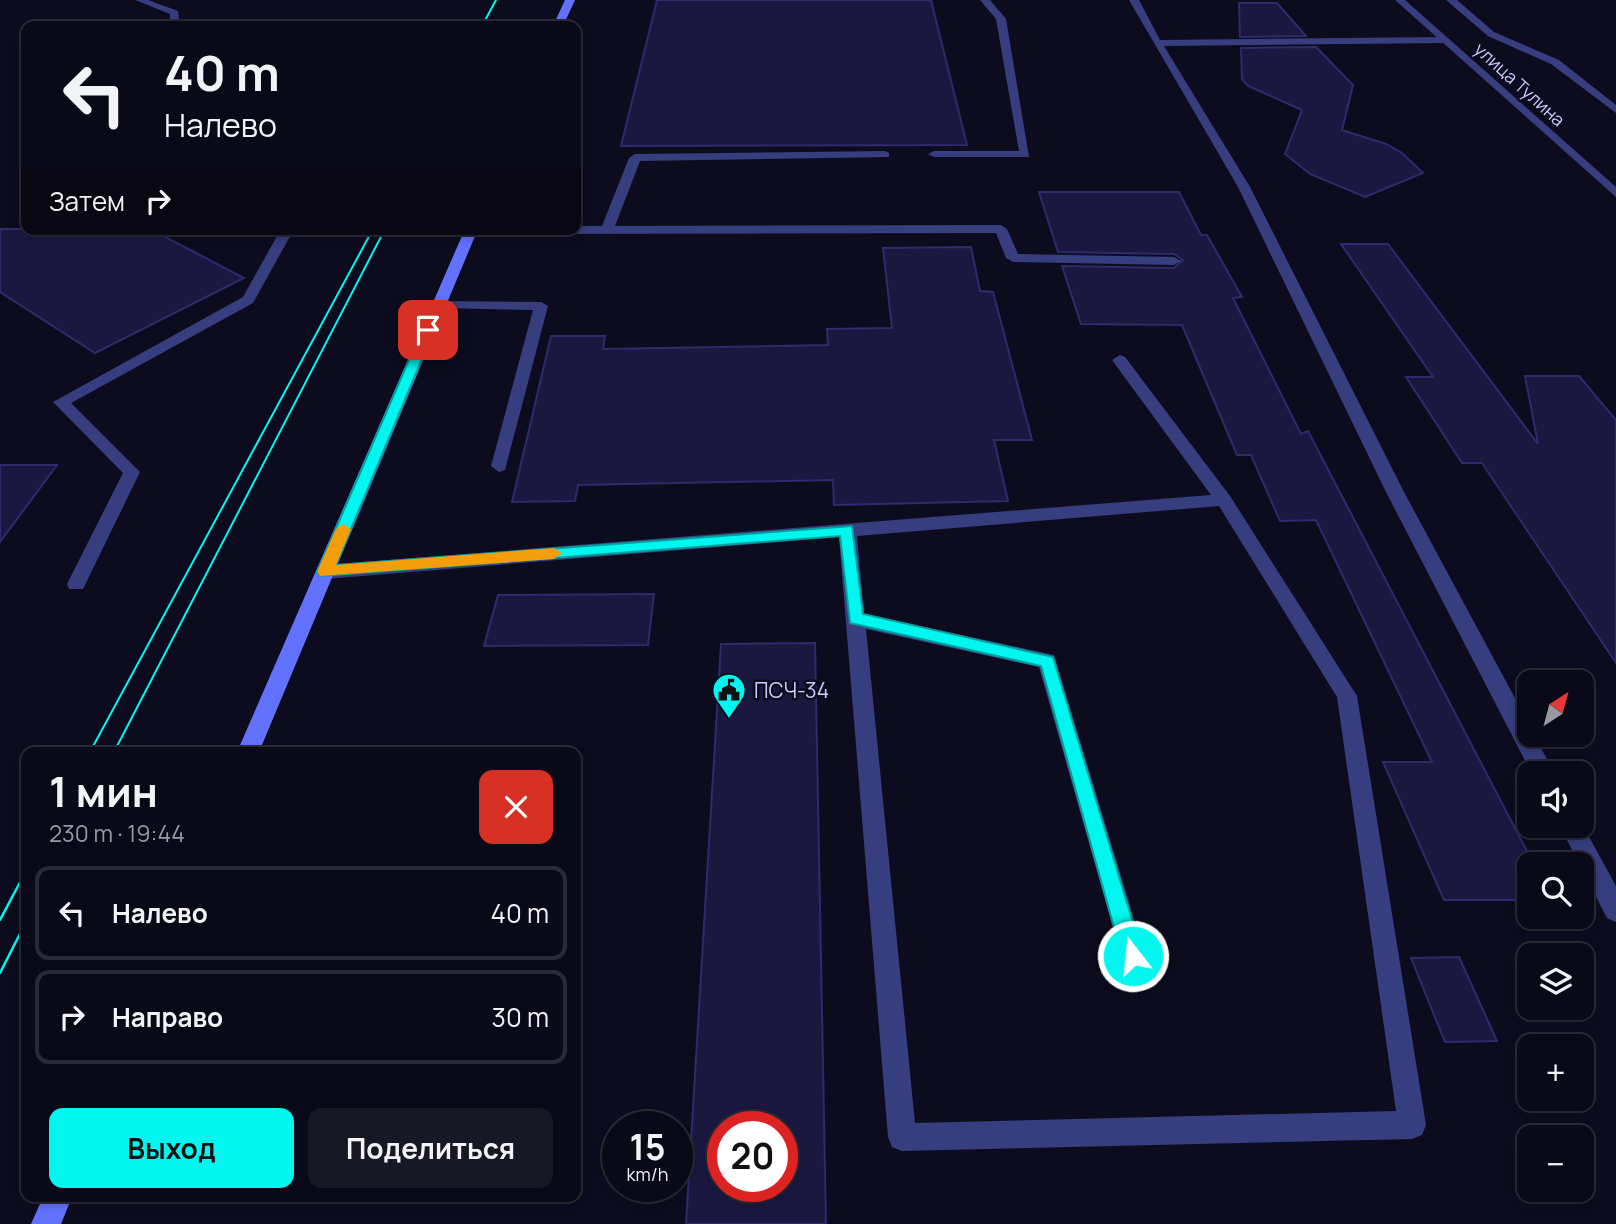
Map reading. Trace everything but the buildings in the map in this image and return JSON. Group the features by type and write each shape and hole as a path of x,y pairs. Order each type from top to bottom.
{"main road":[{"path":"560,21 569,0"},
{"path":"250,747 469,235"},
{"path":"46,1224 56,1202"}],"street":[{"path":"141,0 175,13 175,21"},
{"path":"934,154 1025,155 1002,19 985,0"},
{"path":"1134,0 1244,187 1395,492 1537,761"},
{"name":"улица Тулина","path":"1400,0 1616,193"},
{"path":"1451,0 1491,34 1555,62 1616,110"},
{"path":"1157,43 1445,40"},
{"path":"607,229 635,158 886,155"},
{"path":"581,229 1001,229 1013,258 1174,261"},
{"path":"76,584 132,472 61,402 248,300 285,235"},
{"path":"439,305 541,306 499,466"},
{"path":"847,530 902,1137 1412,1125 1347,696 1224,500 1120,360"},
{"path":"325,572 1224,500"},
{"path":"855,619 1048,661 1133,956"},
{"path":"1578,838 1616,911"}],"tram line":[{"path":"485,21 496,0"},
{"path":"93,747 370,235"},
{"path":"117,747 382,235"},
{"path":"0,920 21,880"},
{"path":"0,973 21,932"}],"slow traffic":[{"path":"343,529 325,572 554,553"}],"place":[{"name":"ПСЧ-34","path":"729,720"}],"route":[{"path":"428,330 325,572 847,530 855,619 1048,661 1133,956"}]}
